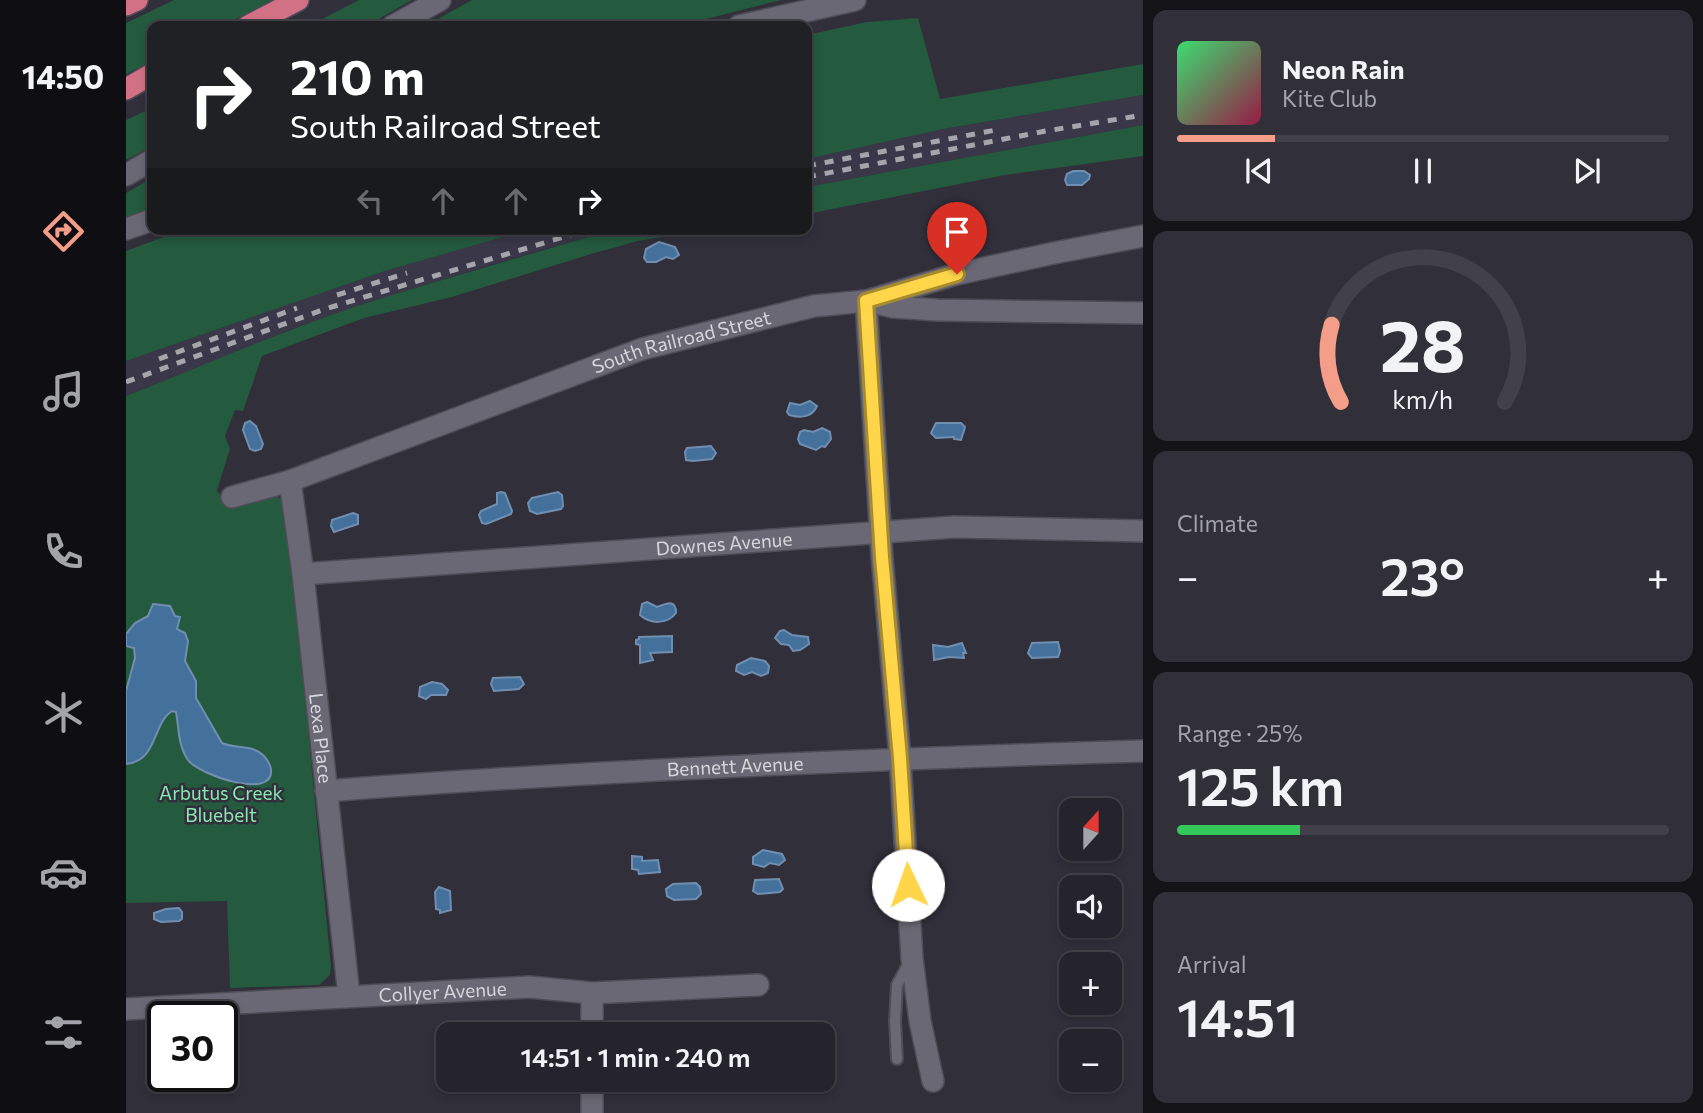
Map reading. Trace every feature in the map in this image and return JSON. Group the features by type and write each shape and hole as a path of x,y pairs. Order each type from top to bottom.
{"highway":[{"path":"126,5 137,0"},
{"path":"258,21 298,0"},
{"path":"126,87 147,76"}],"street":[{"path":"402,21 440,0"},
{"path":"761,21 855,0"},
{"path":"126,175 147,163"},
{"path":"126,229 147,222"},
{"name":"South Railroad Street","path":"232,497 290,481 642,349 814,306 866,301 957,274 1143,236"},
{"path":"933,1081 918,1009 912,958 866,301 893,307 937,310 1143,313"},
{"name":"Lexa Place","path":"290,481 303,574 349,996"},
{"name":"Downes Avenue","path":"303,574 954,527 1143,531"},
{"name":"Bennett Avenue","path":"326,791 574,773 900,758 1143,751"},
{"name":"Collyer Avenue","path":"126,1009 529,987 592,993 758,985"},
{"path":"592,993 592,1022"},
{"path":"592,1092 592,1113"}],"lane":[{"path":"897,1059 897,985 912,958"}],"shaded area":[{"path":"1143,95 1143,125 812,186 812,158 943,129"},
{"path":"510,235 593,235 480,268 294,328 126,396 126,361 385,271"}],"green space":[{"path":"174,0 273,0 232,21 147,21 147,64 126,74 126,23"},
{"path":"359,0 412,0 375,21 319,21"},
{"path":"472,0 781,0 699,21 434,21"},
{"path":"918,18 940,99 1143,64 1143,95 943,129 812,158 812,34 867,22"},
{"path":"147,110 147,149 126,160 126,120"},
{"path":"1143,125 1143,156 1005,175 812,213 812,186"},
{"path":"147,181 147,212 126,220 126,193"},
{"path":"169,235 510,235 385,271 126,361 126,251"},
{"name":"Arbutus Creek Bluebelt","path":"594,235 676,235 638,241 452,297 364,318 262,356 243,411 235,410 225,436 230,449 217,490 227,507 269,495 283,499 331,966 330,975 319,985 230,988 227,901 126,903 126,396 354,307"}],"water":[{"path":"1084,171 1090,175 1089,179 1082,185 1067,185 1067,174"},
{"path":"659,242 675,247 679,255 673,259 666,257 656,262 647,262 644,258 646,249"},
{"path":"810,401 817,406 809,415 797,417 787,412 790,403 800,405"},
{"path":"250,421 256,426 263,444 261,449 255,451 250,449 243,430 245,423"},
{"path":"936,423 961,423 965,427 961,440 954,437 936,438 931,433"},
{"path":"822,428 830,432 831,439 825,447 816,450 800,444 800,432 813,432"},
{"path":"711,446 716,453 712,459 686,460 687,448"},
{"path":"558,492 562,495 561,509 537,514 530,511 528,503 532,498"},
{"path":"497,493 505,493 511,514 486,524 482,523 479,515 481,511 497,504"},
{"path":"353,513 358,515 358,524 334,532 332,520"},
{"path":"647,602 657,607 673,604 676,613 668,620 649,620 640,615 642,604"},
{"path":"153,604 170,606 175,616 180,617 177,629 185,633 188,641 185,661 196,681 196,698 222,743 253,749 263,755 271,767 269,778 261,783 235,782 195,766 182,749 176,712 172,711 161,724 144,756 126,764 126,691 135,658 134,648 126,646 126,634 135,623 148,616"},
{"path":"784,630 792,635 808,637 809,644 793,651 789,645 781,644 775,638"},
{"path":"672,636 672,652 650,653 653,660 640,663 640,645 636,644 639,637"},
{"path":"1058,642 1058,657 1032,658 1028,653 1032,643"},
{"path":"962,643 966,653 963,653 964,658 934,660 933,645 948,647"},
{"path":"751,658 765,661 769,666 768,673 761,676 752,672 744,675 736,671 737,665"},
{"path":"520,677 524,684 519,689 494,691 491,684 493,678"},
{"path":"432,682 442,684 448,690 446,695 431,695 426,699 419,696 420,687"},
{"path":"763,850 782,854 785,860 779,865 770,863 764,867 753,864 753,857"},
{"path":"632,856 642,857 642,861 658,860 660,872 639,874 638,870 632,869"},
{"path":"779,879 783,889 780,892 758,894 753,891 755,880"},
{"path":"696,883 701,894 696,899 674,900 667,896 666,889 673,884"},
{"path":"439,887 450,891 451,910 440,913 440,910 436,909 435,892"},
{"path":"179,908 182,919 179,921 161,922 154,919 154,913"}],"railway":[{"path":"812,176 1143,115"},
{"path":"812,165 1001,129"},
{"path":"126,382 325,309 570,235"},
{"path":"337,295 407,273"},
{"path":"159,359 297,308"}],"route":[{"path":"908,885 882,557 866,301 957,274"}]}
